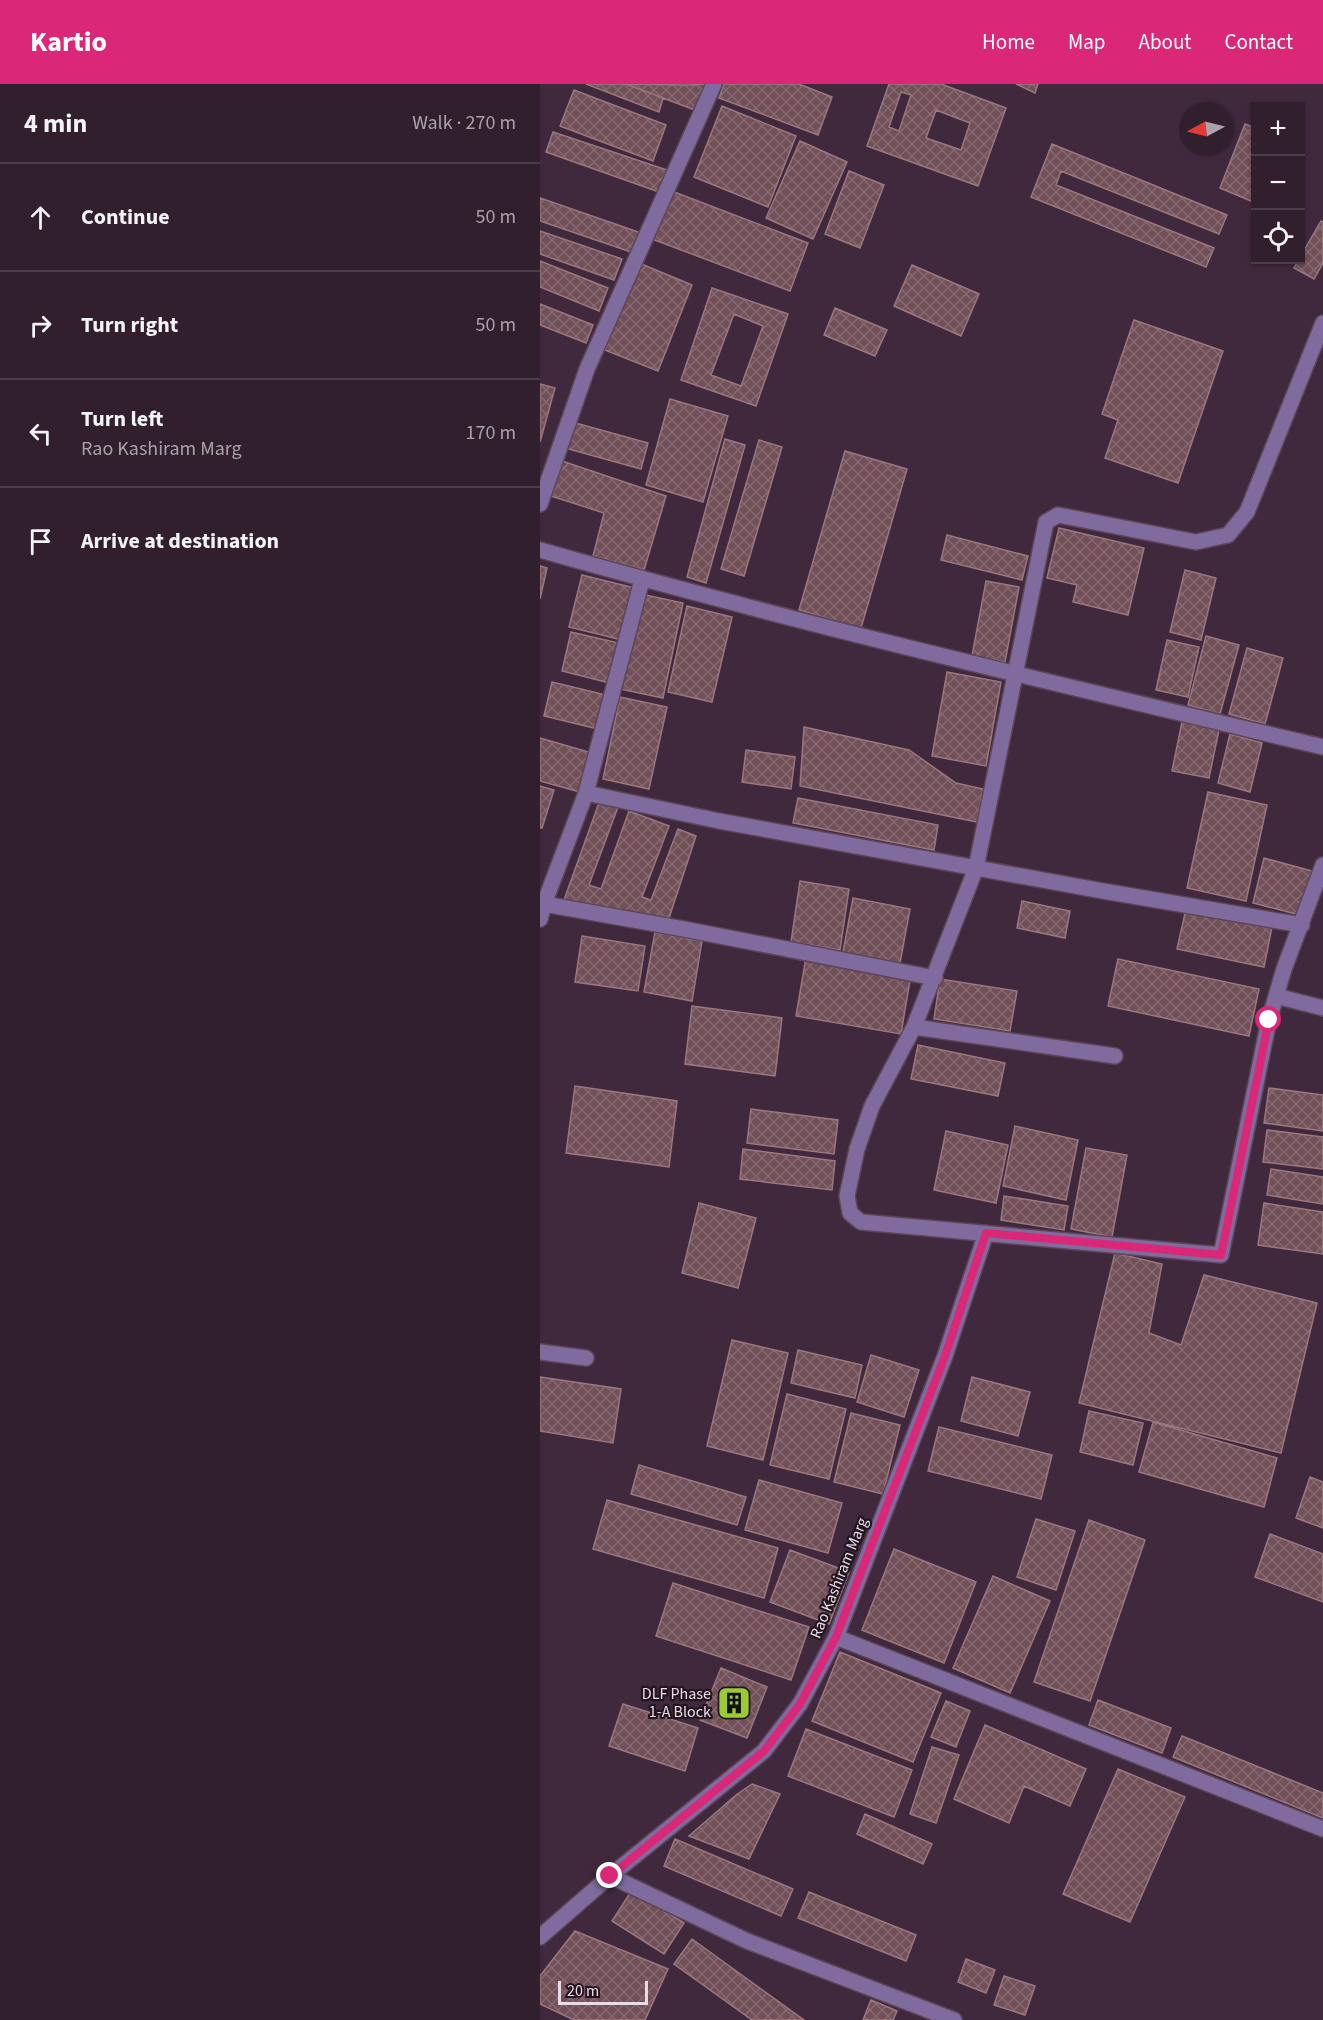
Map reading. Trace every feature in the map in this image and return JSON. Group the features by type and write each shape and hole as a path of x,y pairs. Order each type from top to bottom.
{"street":[{"path":"540,504 586,369 714,84"},
{"path":"1322,873 1284,969 1269,1020 1221,1255 861,1222 850,1213 847,1196 856,1149 872,1106 914,1028 976,868 1046,522 1058,515 1064,515 1197,542 1228,536 1247,512 1323,324"},
{"path":"540,550 642,579 1017,674 1323,747"},
{"path":"642,579 586,793 542,911 684,929 935,978"},
{"path":"586,793 719,821 1302,925"},
{"path":"1276,996 1323,1008"},
{"path":"914,1028 1114,1056"},
{"name":"Rao Kashiram Marg","path":"540,1937 610,1876 764,1751 800,1704 836,1637 945,1356 986,1233"},
{"path":"540,1352 586,1358"},
{"path":"836,1637 1323,1829"},
{"path":"610,1876 747,1941 954,2020"}],"building":[{"path":"586,84 626,84 663,98 659,112"},
{"path":"626,84 687,85 710,84 700,112"},
{"path":"724,84 799,84 832,97 818,135 719,98"},
{"path":"889,84 941,84 1006,108 978,186 867,146","holes":["901,92 911,95 899,131 889,127","936,110 970,123 961,150 926,138"]},
{"path":"1016,84 1038,84 1035,93"},
{"path":"574,90 666,125 653,161 560,126"},
{"path":"722,106 796,136 768,207 694,177"},
{"path":"1245,124 1251,126 1251,201 1220,188"},
{"path":"553,132 667,170 659,192 546,152"},
{"path":"800,141 847,162 813,239 766,218"},
{"path":"1052,144 1227,215 1219,234 1061,171 1056,185 1214,248 1206,267 1031,197"},
{"path":"849,171 884,185 860,248 825,234"},
{"path":"669,190 808,243 790,291 652,239"},
{"path":"540,198 641,233 634,253 540,221"},
{"path":"1321,221 1323,222 1323,263 1314,279 1294,268 1296,264 1305,264 1305,249"},
{"path":"540,231 622,259 614,280 540,254"},
{"path":"540,261 608,288 599,311 540,287"},
{"path":"639,263 692,285 658,371 605,350"},
{"path":"912,265 979,294 961,336 894,306"},
{"path":"712,288 788,314 756,406 681,380","holes":["734,314 763,326 741,386 711,375"]},
{"path":"540,304 593,325 586,343 540,325"},
{"path":"835,308 887,330 875,356 824,335"},
{"path":"1134,320 1223,351 1178,483 1105,458 1118,420 1102,414"},
{"path":"540,384 555,388 540,442"},
{"path":"670,399 728,416 703,502 646,485"},
{"path":"572,422 648,443 641,469 565,448"},
{"path":"725,439 745,445 706,583 687,577"},
{"path":"759,440 782,447 744,576 721,569"},
{"path":"845,451 907,469 861,628 799,610"},
{"path":"562,461 666,496 644,570 593,556 604,513 551,496"},
{"path":"1059,528 1144,548 1128,615 1073,602 1077,585 1047,578"},
{"path":"947,535 1028,556 1022,580 941,560"},
{"path":"540,566 547,568 540,599"},
{"path":"1185,570 1216,578 1201,640 1170,632"},
{"path":"582,575 635,588 622,640 569,627"},
{"path":"986,581 1019,587 1005,662 972,656"},
{"path":"641,594 683,603 663,698 620,689"},
{"path":"687,606 732,617 712,702 668,692"},
{"path":"571,632 619,643 610,683 562,671"},
{"path":"1206,636 1239,645 1220,714 1188,705"},
{"path":"1167,640 1199,647 1188,697 1156,690"},
{"path":"1247,648 1283,658 1265,724 1229,714"},
{"path":"947,672 1001,682 986,766 932,756"},
{"path":"552,682 606,695 598,729 544,716"},
{"path":"620,697 667,707 649,789 603,779"},
{"path":"1182,722 1219,730 1209,778 1172,771"},
{"path":"804,727 909,750 956,783 983,789 977,822 800,786"},
{"path":"1230,734 1262,743 1250,792 1218,783"},
{"path":"540,738 592,753 580,792 540,781"},
{"path":"746,750 795,757 791,789 742,782"},
{"path":"540,786 554,790 542,828 540,828"},
{"path":"1208,792 1267,805 1246,901 1187,888"},
{"path":"798,798 938,825 934,850 793,823"},
{"path":"600,800 618,807 589,885 601,889 629,811 669,826 642,897 651,900 678,829 696,836 667,924 564,900"},
{"path":"1264,858 1312,871 1300,915 1253,903"},
{"path":"800,881 849,889 840,950 791,942"},
{"path":"853,898 910,909 900,963 843,952"},
{"path":"1022,901 1070,911 1065,938 1017,928"},
{"path":"1186,909 1272,927 1264,967 1177,949"},
{"path":"655,932 702,941 692,1001 644,992"},
{"path":"582,936 645,946 638,991 575,982"},
{"path":"806,957 911,974 901,1034 796,1016"},
{"path":"1118,959 1259,989 1249,1036 1108,1006"},
{"path":"940,979 1017,991 1010,1031 934,1019"},
{"path":"692,1006 782,1018 775,1076 685,1064"},
{"path":"918,1045 1005,1063 998,1096 911,1079"},
{"path":"575,1086 677,1101 669,1167 566,1153"},
{"path":"1269,1088 1323,1095 1323,1131 1264,1123"},
{"path":"751,1109 838,1120 834,1154 747,1143"},
{"path":"1015,1126 1078,1140 1066,1200 1003,1186"},
{"path":"1267,1130 1323,1137 1323,1169 1263,1162"},
{"path":"946,1131 1008,1145 996,1203 934,1190"},
{"path":"1086,1148 1127,1155 1112,1237 1071,1229"},
{"path":"743,1149 835,1161 832,1190 740,1179"},
{"path":"1271,1169 1323,1177 1323,1204 1267,1195"},
{"path":"1004,1196 1068,1206 1064,1230 1001,1220"},
{"path":"699,1203 756,1218 738,1288 682,1273"},
{"path":"1264,1203 1323,1212 1323,1254 1258,1245"},
{"path":"1115,1253 1162,1264 1149,1333 1181,1345 1204,1275 1317,1303 1281,1453 1079,1403"},
{"path":"732,1340 788,1353 763,1460 707,1446"},
{"path":"798,1350 862,1365 855,1398 791,1383"},
{"path":"871,1355 919,1370 904,1417 857,1402"},
{"path":"540,1377 621,1389 613,1443 540,1431"},
{"path":"972,1377 1030,1392 1018,1436 961,1421"},
{"path":"787,1394 846,1409 829,1479 770,1465"},
{"path":"1089,1411 1143,1423 1133,1465 1080,1452"},
{"path":"851,1413 900,1425 883,1494 834,1482"},
{"path":"1153,1422 1277,1458 1264,1507 1139,1472"},
{"path":"939,1427 1052,1455 1041,1499 928,1471"},
{"path":"639,1465 746,1497 737,1525 631,1494"},
{"path":"1310,1477 1323,1482 1323,1528 1296,1518"},
{"path":"759,1480 842,1503 828,1553 745,1530"},
{"path":"607,1500 778,1548 764,1598 593,1549"},
{"path":"1036,1519 1075,1531 1056,1590 1017,1577"},
{"path":"1089,1520 1145,1540 1090,1701 1034,1682"},
{"path":"1270,1534 1323,1554 1323,1602 1255,1577"},
{"path":"894,1549 976,1582 944,1663 862,1630"},
{"path":"790,1550 849,1572 829,1624 770,1602"},
{"path":"993,1576 1050,1601 1010,1693 953,1668"},
{"path":"673,1583 809,1627 791,1680 656,1636"},
{"path":"840,1652 941,1693 913,1762 812,1721"},
{"name":"DLF Phase 1-A Block","path":"721,1668 767,1687 747,1738 700,1720"},
{"path":"1098,1700 1171,1728 1162,1753 1089,1725"},
{"path":"946,1701 970,1711 956,1747 931,1737"},
{"path":"623,1704 698,1728 685,1771 609,1746"},
{"path":"985,1725 1086,1769 1070,1806 1024,1786 1009,1823 954,1799"},
{"path":"806,1729 912,1770 894,1817 788,1776"},
{"path":"1182,1736 1323,1793 1323,1818 1173,1757"},
{"path":"932,1747 959,1755 936,1823 910,1814"},
{"path":"1118,1769 1185,1797 1130,1922 1063,1894"},
{"path":"752,1784 780,1794 749,1859 689,1836 736,1795"},
{"path":"865,1814 932,1844 923,1864 857,1834"},
{"path":"675,1839 793,1889 781,1916 664,1866"},
{"path":"632,1890 684,1923 664,1954 612,1921"},
{"path":"809,1892 916,1935 906,1961 798,1918"},
{"path":"575,1931 668,1969 645,2020 574,2020 540,2004 540,1976"},
{"path":"692,1939 804,2020 752,2020 674,1964"},
{"path":"966,1959 995,1970 986,1993 958,1982"},
{"path":"1004,1976 1035,1986 1025,2015 994,2005"},
{"path":"871,2000 897,2011 893,2020 863,2020"}],"place":[{"name":"DLF Phase 1-A Block","path":"734,1703"}],"route":[{"path":"610,1876 764,1751 800,1704 836,1637 945,1356 986,1233 1221,1255 1269,1020"}]}
